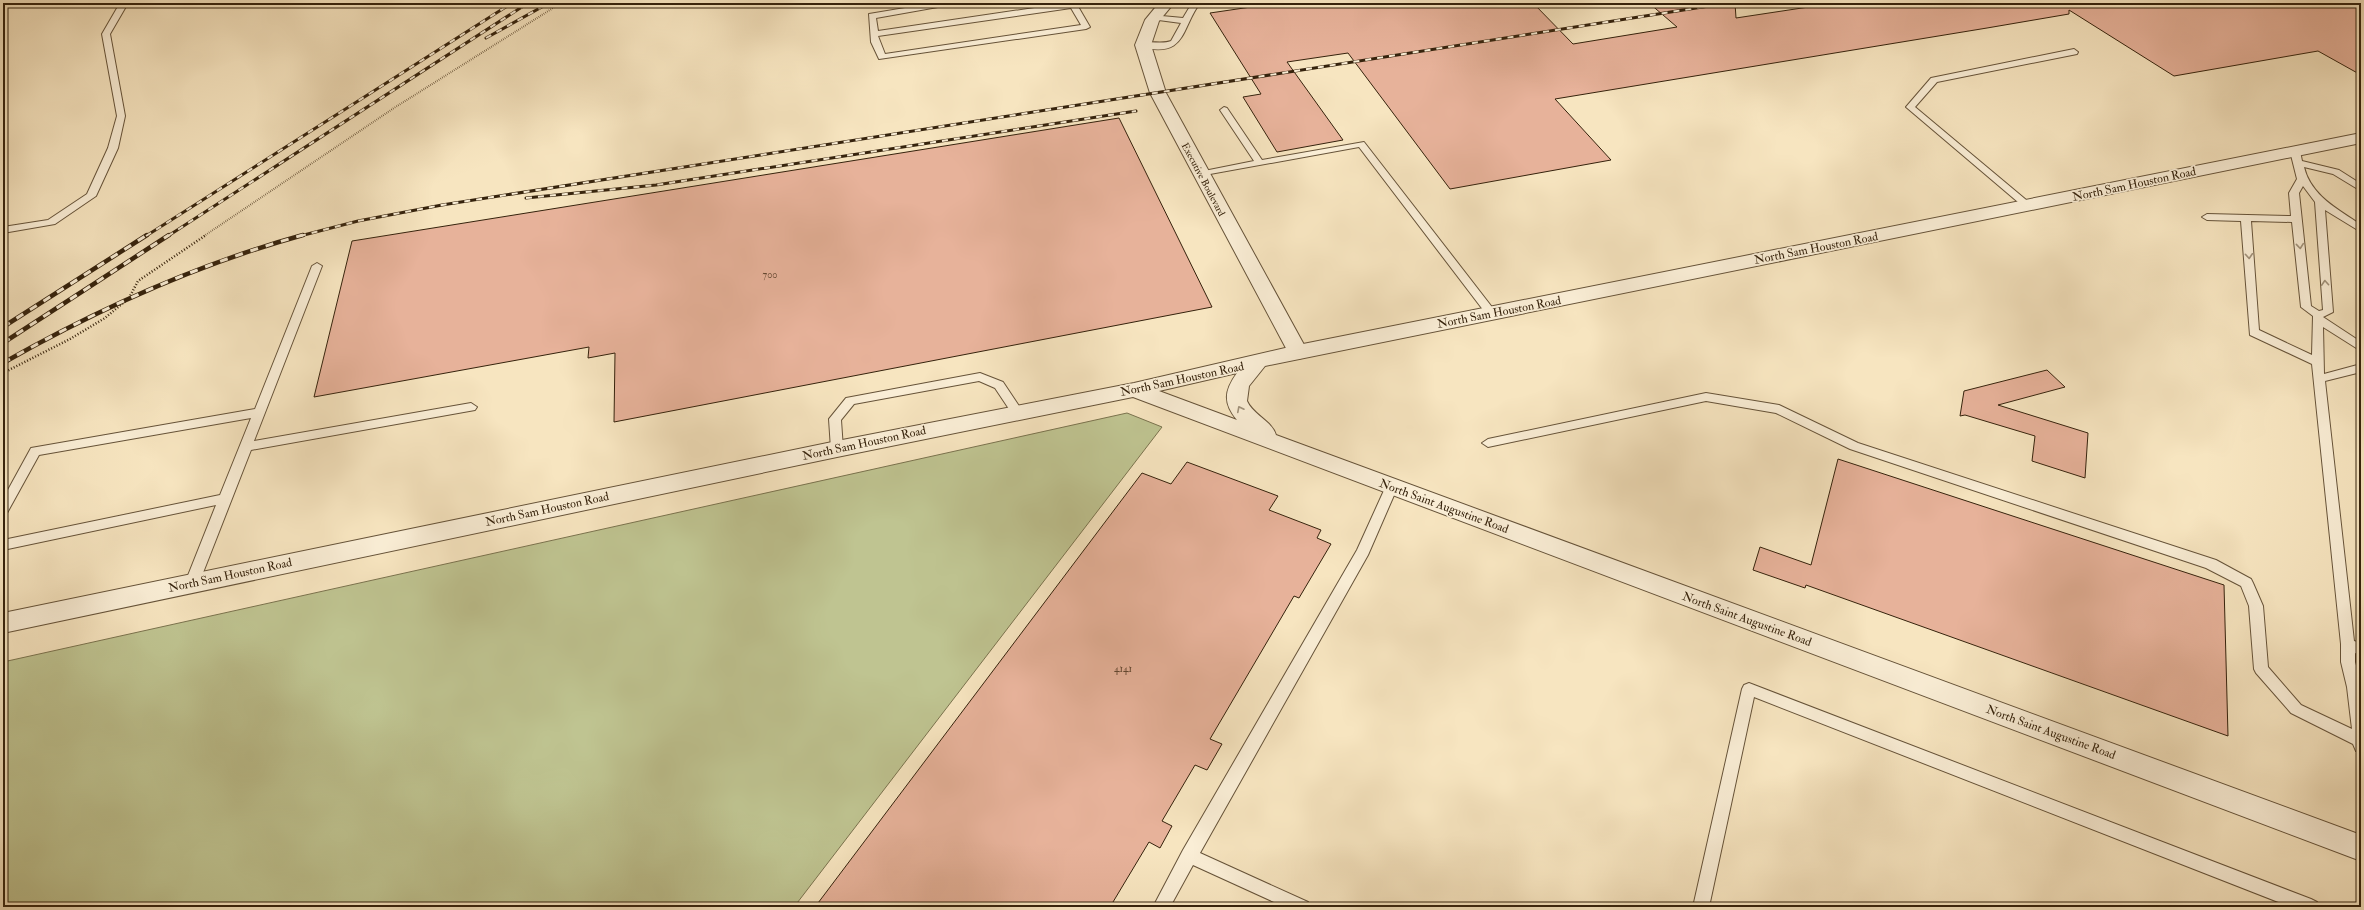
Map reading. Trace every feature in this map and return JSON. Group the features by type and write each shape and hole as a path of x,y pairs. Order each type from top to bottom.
{"street":[{"path":"1143,45 1154,17 1167,3"},
{"name":"Executive Boulevard","path":"1143,45 1158,93 1298,352"},
{"name":"North Sam Houston Road","path":"3,623 837,449 1017,412 1134,390 1257,363 1298,352 2028,206 2297,157 2361,138"},
{"path":"1257,363 1236,387 1236,401 1244,416 1279,444"},
{"name":"North Saint Augustine Road","path":"1134,390 2361,848"}],"lane":[{"path":"3,230 51,222 91,196 114,148 121,116 106,34 124,3"},
{"path":"874,34 1073,4 1086,27 882,57 875,42 874,34 872,16 949,3"},
{"path":"1143,45 1168,46 1175,43 1180,37 1184,21 1196,3"},
{"path":"1154,17 1184,21"},
{"path":"2028,206 1910,107 1934,80 2074,52"},
{"path":"1224,110 1260,163"},
{"path":"1202,174 1361,144 1491,313"},
{"path":"2297,157 2302,179 2319,198 2320,202 2328,312 2318,317"},
{"path":"2297,157 2336,172 2361,188"},
{"path":"2302,179 2294,193 2306,307 2361,348"},
{"path":"2320,202 2361,229"},
{"path":"2207,217 2297,219"},
{"path":"2246,217 2254,332 2317,362"},
{"path":"192,583 317,266"},
{"path":"2318,317 2318,379 2354,647 2348,662 2357,688 2361,744"},
{"path":"2318,379 2361,368"},
{"path":"837,449 835,419 850,401 980,377 999,384 1017,412"},
{"path":"1488,443 1706,397 1779,409 1854,446 2211,564 2246,583 2256,606 2261,669 2296,709 2361,744"},
{"path":"247,446 471,407"},
{"path":"3,510 35,451 260,412"},
{"path":"1161,907 1363,551 1392,486"},
{"path":"3,545 226,499"},
{"path":"1701,907 1750,689 2311,907"},
{"path":"1190,855 1275,901 1302,907"}],"path":[{"path":"3,374 98,322 120,307 130,297 138,281 394,108 561,3"}],"green space":[{"path":"1127,413 1162,427 794,907 3,907 3,662"}],"building":[{"path":"1278,3 1533,3 1573,44 1677,27 1649,3 1735,3 1736,18 1835,3 2361,3 2361,75 2318,51 2174,76 2069,10 2069,14 1555,99 1611,160 1450,189 1348,53 1287,62 1343,140 1277,152 1243,97 1261,94 1210,13"},
{"path":"1119,118 1212,307 614,422 615,353 588,358 589,347 314,397 352,241"},
{"path":"2047,370 2065,387 1998,405 2088,433 2085,478 2032,461 2035,436 1965,415 1960,416 1964,391"},
{"path":"1838,459 2224,585 2228,736 1806,585 1805,588 1753,570 1760,547 1811,565"},
{"path":"1187,462 1278,496 1269,510 1321,530 1317,538 1331,544 1299,598 1294,596 1210,739 1222,744 1207,770 1195,765 1162,821 1172,826 1160,848 1149,842 1110,907 815,907 1142,473 1171,484"}],"railway":[{"path":"146,236 512,3"},
{"path":"168,236 528,3"},
{"path":"486,38 549,3"},
{"path":"300,236 358,221 442,205 1728,3"},
{"path":"526,198 656,185 1136,111"},
{"path":"3,327 147,235"},
{"path":"3,343 169,235"},
{"path":"3,363 75,324 149,290 225,260 303,235"}]}
